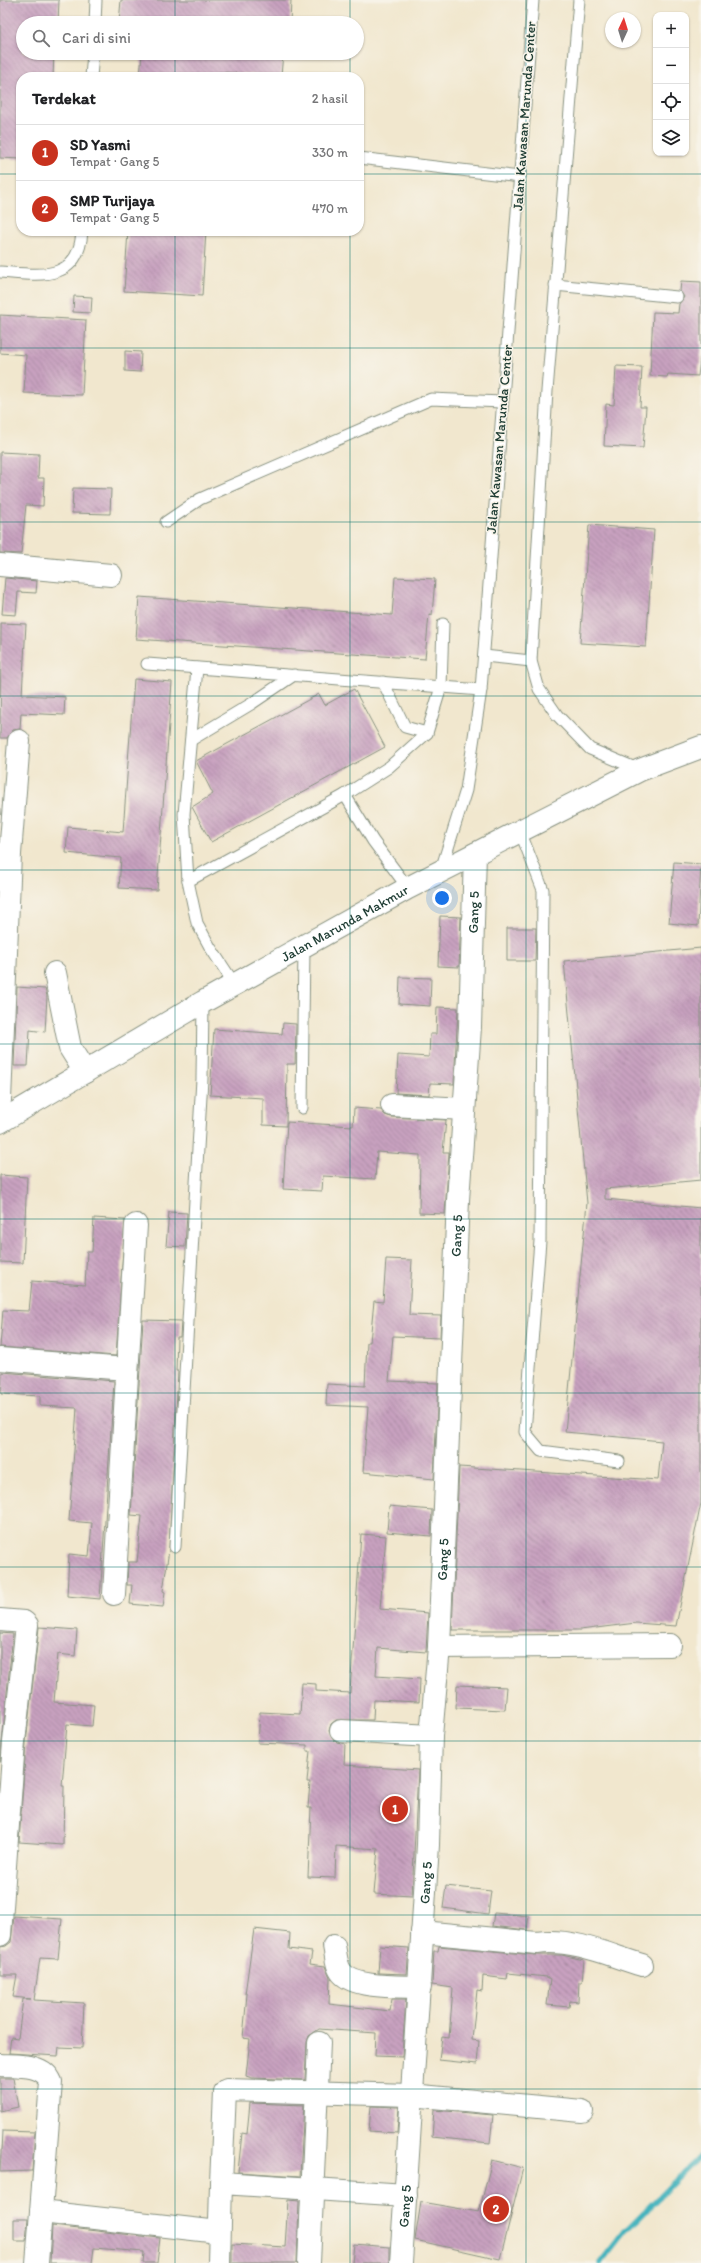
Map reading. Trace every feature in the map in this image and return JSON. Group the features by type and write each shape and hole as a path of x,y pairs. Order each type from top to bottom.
{"street":[{"path":"0,565 111,575"},
{"path":"0,1100 10,854 19,741"},
{"name":"Jalan Marunda Makmur","path":"0,1122 203,1002 408,888 640,770 701,747"},
{"name":"Gang 5","path":"401,2263 411,2095 420,1987 428,1845 431,1736 439,1647 457,1208 470,1027 475,854"},
{"path":"55,973 70,1048 85,1072"},
{"path":"392,1105 464,1109"},
{"path":"114,1594 126,1369 136,1226"},
{"path":"0,1359 126,1369"},
{"path":"0,1620 24,1622 27,1625 14,1750 0,1935"},
{"path":"439,1647 670,1645"},
{"path":"341,1731 431,1736"},
{"path":"422,1932 537,1943 553,1941 568,1943 642,1965"},
{"path":"334,1946 342,1973 352,1979 377,1985 420,1987"},
{"path":"309,2263 319,2043"},
{"path":"0,2065 32,2067 45,2074 51,2082 36,2263"},
{"path":"219,2263 222,2115 224,2092 227,2090 317,2091 411,2095 582,2111"},
{"path":"221,2182 406,2195"},
{"path":"41,2212 219,2232"}],"lane":[{"path":"95,16 96,0"},
{"name":"Jalan Kawasan Marunda Center","path":"440,873 466,790 481,690 533,0"},
{"path":"579,0 545,415 531,661 539,689 557,715 590,749 640,770"},
{"path":"91,72 92,60"},
{"path":"364,159 520,177"},
{"path":"0,272 44,275 59,271 72,262 78,254 81,236"},
{"path":"555,285 677,297"},
{"path":"166,522 200,499 431,399 502,402"},
{"path":"188,881 345,795 389,767 427,733 441,687 443,624"},
{"path":"484,656 531,661"},
{"path":"147,664 481,690"},
{"path":"197,668 184,814 188,881 197,923 210,947 236,985"},
{"path":"191,740 251,704 294,675"},
{"path":"383,682 407,729 427,733"},
{"path":"345,795 373,841 408,888"},
{"path":"520,831 543,890 540,1241 525,1432 541,1451 619,1461"},
{"path":"302,1108 304,947"},
{"path":"176,1546 201,1095 203,1002"}],"building":[{"path":"0,0 59,0 58,16 16,16 16,60 54,60 53,72 16,72 16,159 0,158"},
{"path":"121,0 291,0 290,16 120,16"},
{"path":"141,60 282,60 281,72 140,72"},
{"path":"128,236 206,236 202,296 124,291"},
{"path":"681,281 701,282 701,352 698,376 668,374 667,377 650,376 653,312 678,313 679,304 684,297 680,291"},
{"path":"74,296 92,297 91,313 73,312"},
{"path":"0,315 86,320 82,395 24,393 26,355 0,353"},
{"path":"125,351 141,352 140,372 125,371"},
{"path":"616,366 642,367 640,407 646,407 643,448 604,446 606,404 614,405"},
{"path":"0,452 39,454 38,478 44,478 43,506 26,505 21,554 0,553"},
{"path":"73,488 111,489 110,514 72,513"},
{"path":"589,525 654,530 646,647 580,643"},
{"path":"395,577 435,579 432,615 429,614 425,659 136,639 139,597 392,615"},
{"path":"5,578 37,581 36,593 18,592 16,615 2,614"},
{"path":"1,623 26,624 22,695 65,697 64,715 21,713 20,729 13,730 7,738 0,738"},
{"path":"134,679 172,682 157,890 119,888 121,858 66,853 68,827 123,832"},
{"path":"354,689 385,747 211,842 192,807 213,794 196,761 319,694 325,705"},
{"path":"674,862 701,864 698,926 669,923"},
{"path":"440,916 461,917 459,967 438,966"},
{"path":"507,928 536,928 535,961 507,961"},
{"path":"701,948 701,1180 605,1189 605,1199 701,1208 701,1503 676,1626 636,1623 580,1630 452,1630 459,1467 658,1480 662,1441 565,1432 587,1203 564,961"},
{"path":"400,977 431,978 430,1006 399,1004"},
{"path":"17,987 45,989 47,996 45,1032 30,1030 28,1066 14,1066"},
{"path":"437,1007 458,1008 454,1084 430,1083 429,1095 396,1093 398,1055 429,1057 430,1034 436,1034"},
{"path":"283,1023 296,1024 295,1064 287,1064 286,1126 263,1125 263,1098 210,1095 214,1029 282,1034"},
{"path":"354,1108 381,1110 385,1115 391,1117 446,1120 443,1152 449,1152 445,1214 419,1213 420,1155 377,1152 375,1179 323,1176 322,1191 283,1189 287,1122 353,1126"},
{"path":"0,1175 27,1177 23,1263 0,1262"},
{"path":"169,1212 187,1213 185,1247 166,1246"},
{"path":"94,1218 125,1220 116,1356 0,1347 3,1310 29,1311 32,1281 85,1285 87,1252 92,1252"},
{"path":"386,1259 412,1260 409,1315 441,1316 440,1338 393,1336 389,1381 438,1383 434,1479 363,1472 368,1407 326,1405 327,1384 365,1386 367,1342 370,1342 374,1301 383,1302"},
{"path":"143,1320 181,1321 180,1337 177,1337 176,1371 178,1371 169,1550 163,1591 165,1592 163,1607 130,1604 132,1585 127,1585 128,1562 137,1562 142,1516 131,1515"},
{"path":"2,1372 114,1381 100,1599 67,1596 69,1554 89,1556 92,1523 69,1521 77,1408 40,1406 40,1396 1,1394"},
{"path":"389,1506 432,1510 431,1536 387,1532"},
{"path":"361,1534 386,1536 380,1609 428,1613 426,1652 378,1648 376,1676 420,1679 419,1702 374,1700 373,1720 336,1720 331,1724 329,1731 334,1741 345,1744 344,1765 418,1770 412,1896 374,1894 378,1849 336,1846 335,1878 308,1877 311,1808 308,1808 310,1782 307,1782 310,1751 307,1751 307,1745 258,1743 260,1712 300,1714 302,1683 316,1684 316,1691 350,1693"},
{"path":"39,1627 77,1630 75,1656 58,1654 54,1702 94,1705 92,1726 67,1724 62,1786 64,1786 63,1845 19,1842 26,1743"},
{"path":"0,1633 13,1634 0,1762"},
{"path":"457,1685 507,1687 505,1710 456,1708"},
{"path":"446,1886 491,1891 488,1914 443,1908"},
{"path":"494,1913 529,1916 527,1930 492,1926"},
{"path":"14,1916 62,1919 58,1959 40,1958 34,2000 84,2003 82,2048 59,2047 58,2056 9,2053 11,2037 18,2038 23,1999 31,1999 13,1997 17,1975 0,1975 0,1947 6,1946 11,1942"},
{"path":"254,1929 290,1933 289,1949 312,1952 310,1964 325,1966 330,1978 329,2004 390,2011 392,1999 406,1999 402,2057 375,2056 376,2033 319,2029 309,2036 307,2042 305,2080 252,2078 246,2076 250,2039 243,2038 247,1994 245,1994"},
{"path":"380,1946 409,1948 407,1974 378,1973"},
{"path":"439,1946 536,1955 562,1955 584,1960 582,1982 579,1982 578,2002 570,2001 569,2007 547,2005 550,1979 547,1979 547,1977 508,1973 507,1979 483,1976 482,1991 477,1990 472,2040 479,2041 477,2064 439,2060 442,2037 449,2038 453,1988 432,1985 434,1951 438,1951"},
{"path":"0,2078 13,2078 18,2107 0,2111"},
{"path":"250,2103 304,2105 300,2176 238,2172 242,2133 247,2134"},
{"path":"371,2106 399,2107 397,2133 369,2131"},
{"path":"434,2110 493,2115 490,2143 432,2137"},
{"path":"2,2131 35,2132 32,2171 0,2172"},
{"path":"492,2160 523,2168 500,2259 415,2240 421,2202 479,2212"},
{"path":"288,2200 299,2201 297,2263 232,2263 232,2244 285,2247"},
{"path":"14,2219 28,2219 26,2241 14,2241"},
{"path":"52,2226 160,2238 157,2263 143,2263 144,2252 94,2248 92,2263 50,2263"},
{"path":"354,2244 389,2247 389,2263 352,2263"}],"waterway":[{"path":"600,2263 625,2231 701,2155"}],"place":[{"name":"SD Yasmi","path":"395,1809"},
{"name":"SMP Turijaya","path":"496,2209"}]}
